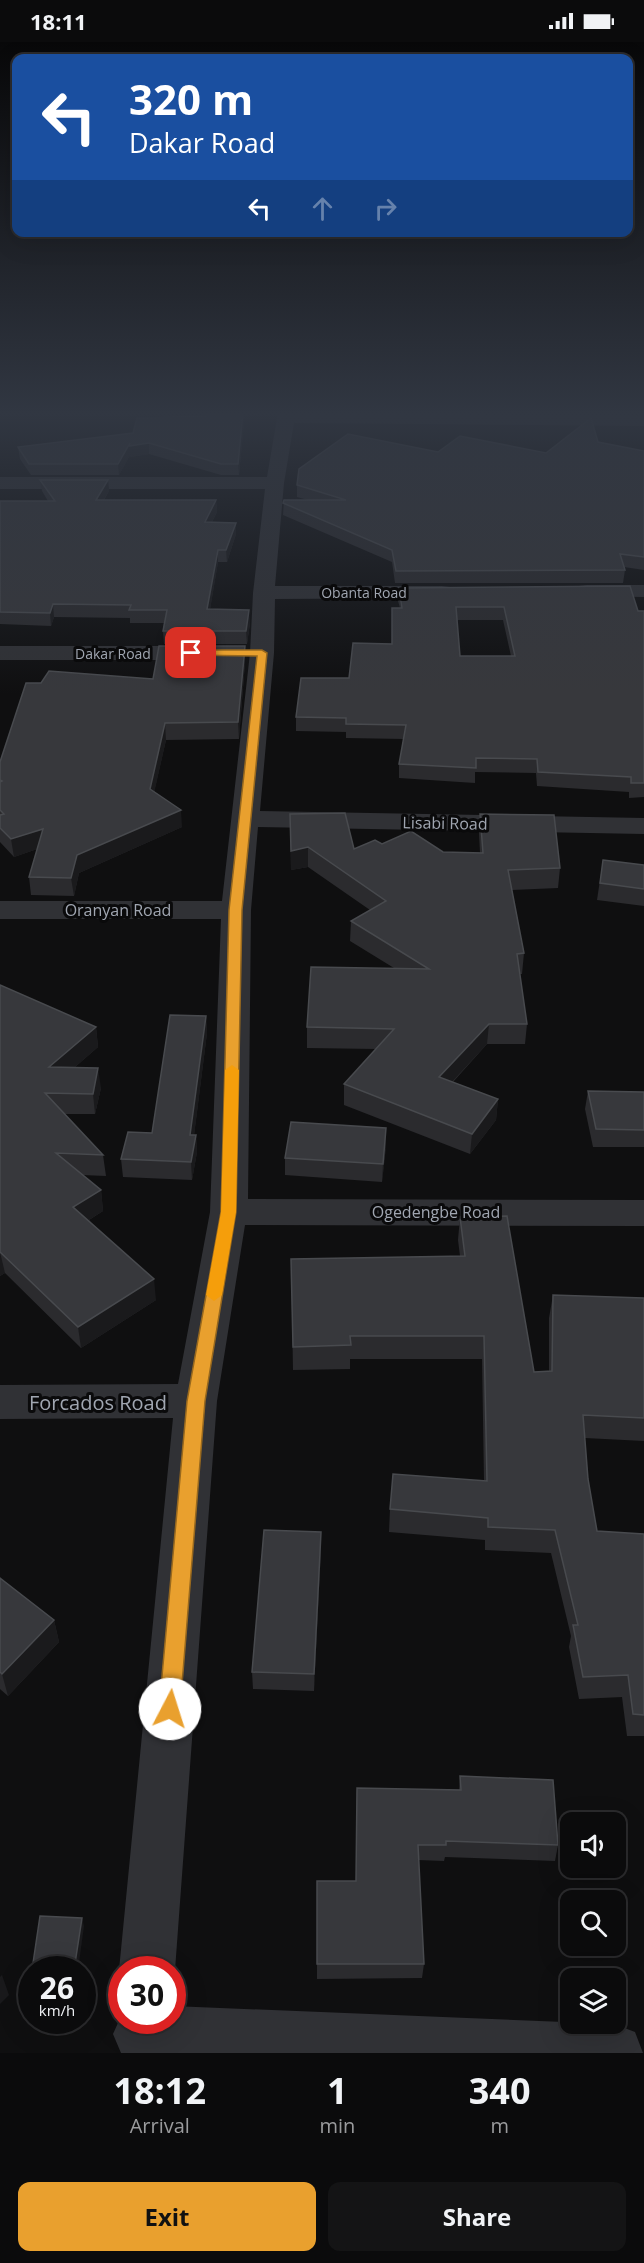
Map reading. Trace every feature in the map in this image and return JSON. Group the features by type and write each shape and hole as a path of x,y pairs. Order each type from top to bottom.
{"street":[{"path":"148,1956 196,1401 229,1212 236,910 246,819 242,653 264,593 273,506"},
{"path":"565,591 644,591"},
{"name":"Obanta Road","path":"264,593 461,592"},
{"name":"Dakar Road","path":"0,653 242,653"},
{"name":"Lisabi Road","path":"246,819 644,826"},
{"name":"Oranyan Road","path":"0,910 236,910"},
{"name":"Ogedengbe Road","path":"229,1212 644,1213"},
{"name":"Forcados Road","path":"0,1402 196,1401"},
{"path":"141,2036 614,2053"}],"building":[{"path":"0,506 213,506 205,522 236,523 226,550 218,550 207,609 249,610 246,631 163,631 167,610 129,610 131,605 53,604 50,613 0,612"},
{"path":"290,506 644,506 644,557 620,554 625,570 396,571 392,550"},
{"path":"630,586 638,611 644,611 644,783 631,783 631,777 538,772 537,759 476,758 476,768 399,764 406,725 346,724 346,718 296,717 301,678 349,678 353,643 392,644 392,608 402,608 399,588","holes":["456,607 504,607 515,656 460,656"]},
{"path":"159,646 245,646 238,722 165,723 150,789 181,810 77,855 71,878 29,877 43,829 11,839 0,828 0,815 4,814 0,810 0,782 2,781 0,780 0,762 26,683 41,683 49,671 153,679"},
{"path":"345,813 354,849 375,840 382,844 411,831 443,852 483,853 480,814 554,815 560,868 508,870 524,953 517,954 527,1024 489,1024 439,1077 498,1099 472,1134 344,1084 394,1029 307,1027 311,967 429,969 351,921 386,901 308,847 291,851 290,814"},
{"path":"603,860 644,865 644,889 600,883"},
{"path":"0,985 96,1027 49,1067 98,1068 93,1094 45,1093 103,1155 56,1153 101,1190 73,1207 154,1279 78,1327 0,1252"},
{"path":"170,1015 206,1016 190,1135 196,1135 191,1162 121,1159 128,1132 152,1133"},
{"path":"588,1091 644,1092 644,1130 596,1129"},
{"path":"291,1122 386,1128 383,1164 285,1158"},
{"path":"507,1216 534,1372 552,1371 553,1295 644,1298 644,1418 583,1415 588,1479 597,1531 644,1534 644,1715 633,1714 628,1675 583,1677 573,1625 578,1625 555,1530 488,1527 488,1518 390,1509 393,1474 487,1481 484,1336 350,1336 351,1345 293,1347 291,1259 465,1256 460,1217"},
{"path":"264,1530 321,1532 314,1674 252,1672"},
{"path":"0,1578 54,1620 2,1674 0,1672"},
{"path":"460,1776 553,1780 558,1845 446,1841 446,1845 418,1845 424,1964 317,1964 317,1881 356,1881 357,1788 461,1790"},
{"path":"40,1916 82,1918 76,1956 34,1956"}],"slow traffic":[{"path":"214,1295 229,1212 232,1070"}],"route":[{"path":"170,1709 196,1401 229,1212 236,910 262,653 191,653"}]}
